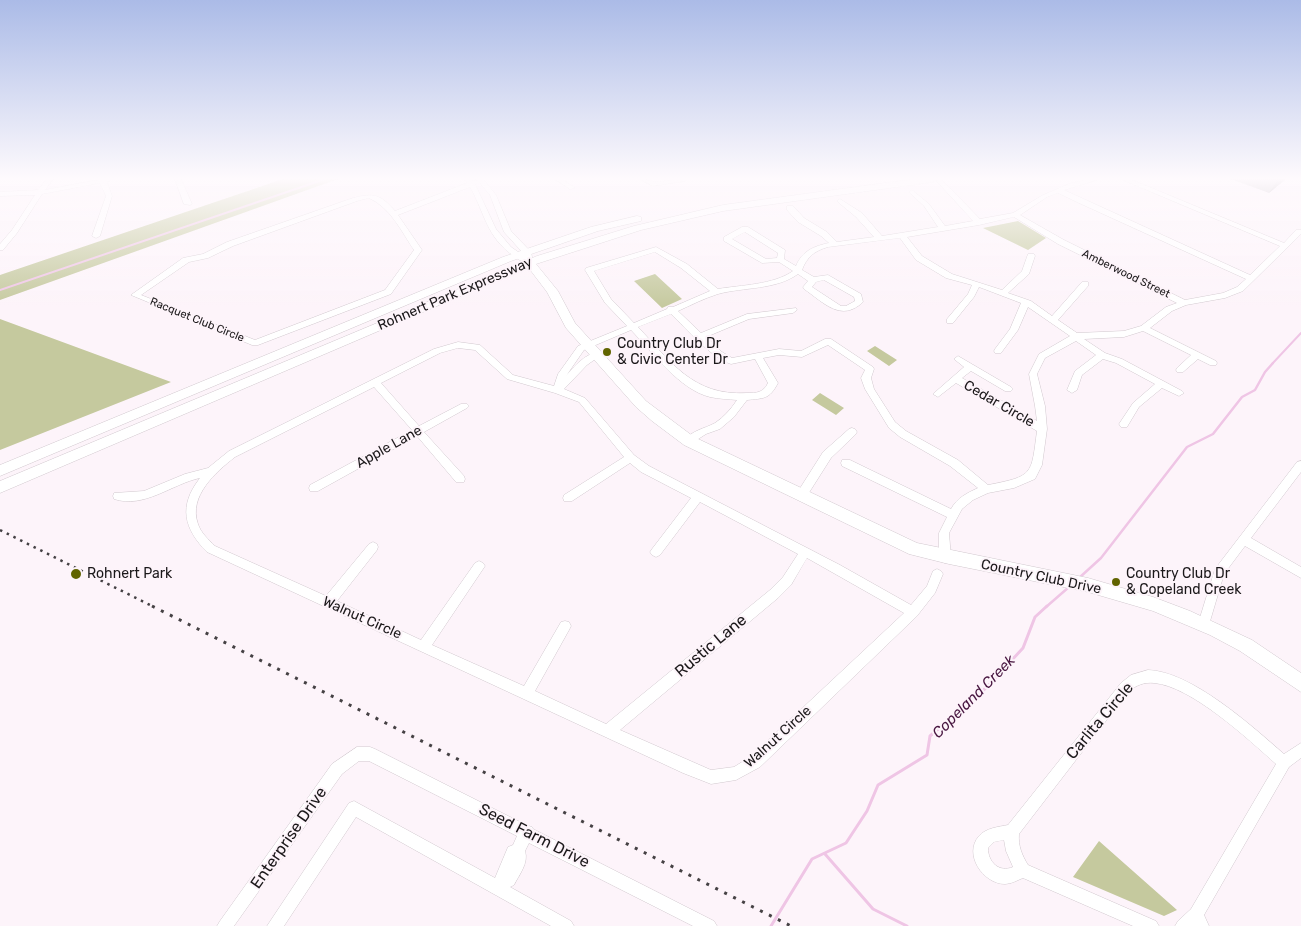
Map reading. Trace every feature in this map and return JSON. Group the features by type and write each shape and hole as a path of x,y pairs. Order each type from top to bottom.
{"main road":[{"name":"Rohnert Park Expressway","path":"0,471 524,257 595,229 622,222"},
{"name":"Rohnert Park Expressway","path":"0,487 524,257 664,222"},
{"name":"Country Club Drive","path":"524,257 552,291 570,325 641,404 657,418 689,440 893,541 944,558 1084,585 1151,604 1204,624 1251,649 1301,684"}],"street":[{"path":"0,248 14,235 21,222"},
{"path":"96,236 100,222"},
{"name":"Racquet Club Circle","path":"291,222 230,244 205,256 186,260 135,295 255,344 388,292 418,250 398,222"},
{"name":"Country Club Drive","path":"489,222 497,235 524,257"},
{"name":"Country Club Drive","path":"504,222 524,257"},
{"path":"805,222 836,244"},
{"path":"866,222 880,238"},
{"path":"938,222 943,229"},
{"path":"558,390 584,363 592,349 631,326 716,292 788,278 798,271 802,260 816,248 983,222"},
{"name":"Amberwood Street","path":"1027,222 1061,242 1184,303"},
{"path":"1125,222 1251,278"},
{"path":"1228,222 1285,246"},
{"path":"780,260 782,252 745,229 727,239 765,261 780,260 813,280 825,277 858,296 859,302 848,308 839,308 807,287 813,280"},
{"path":"944,558 944,533 952,514 958,506 969,497 986,489 1014,484 1031,476 1037,465 1042,429 1040,406 1033,374 1042,356 1077,336 1124,334 1144,328 1169,309 1184,303 1225,295 1240,289 1299,232"},
{"path":"902,236 919,258 948,276 977,284 1026,302 1102,355 1119,361 1179,393"},
{"path":"716,292 684,266 656,249 589,270 602,293 631,326 674,371 695,387 711,394 744,397 764,395 769,391 773,383 758,356"},
{"path":"1003,293 1026,272 1031,256"},
{"path":"950,321 971,295 977,284"},
{"path":"1053,320 1085,284"},
{"path":"998,351 1014,330 1026,302"},
{"path":"671,309 719,354 731,361 780,352 802,354 828,341 870,369 866,378 870,389 892,425 903,434 954,463 986,489"},
{"path":"701,336 747,317 793,310"},
{"path":"1144,328 1213,363"},
{"name":"Walnut Circle","path":"913,612 805,552 645,469 630,458 582,400 558,390 510,377 477,348 458,345 438,351 232,454 209,472 199,485 190,515 195,533 200,541 211,549 527,693 608,732 711,777 736,773 755,762 913,612 931,589 937,574"},
{"path":"558,390 562,374 581,348 592,349"},
{"path":"1072,390 1078,373 1102,355"},
{"path":"1180,370 1197,355"},
{"name":"Cedar Circle","path":"958,359 1008,389"},
{"name":"Cedar Circle","path":"938,394 970,367"},
{"name":"Cedar Circle","path":"956,379 1042,429"},
{"path":"375,382 460,479"},
{"path":"1124,424 1136,405 1162,384"},
{"path":"689,440 703,431 717,426 731,416 744,397"},
{"name":"Apple Lane","path":"314,488 464,406"},
{"path":"801,496 827,455 852,432"},
{"path":"568,498 630,458"},
{"path":"846,463 952,514"},
{"path":"1204,624 1219,572 1301,465"},
{"path":"118,496 126,498 152,493 186,478 209,472"},
{"path":"656,552 698,497"},
{"path":"1243,539 1301,573"},
{"path":"328,603 373,547"},
{"name":"Rustic Lane","path":"608,732 774,594 787,582 805,552"},
{"path":"424,646 478,566"},
{"path":"527,693 565,626"},
{"name":"Carlita Circle","path":"1012,831 1132,680 1156,677 1168,680 1183,688 1226,715 1284,762"},
{"path":"1183,926 1199,920 1284,762 1301,750"},
{"name":"Seed Farm Drive","path":"357,754 370,754 709,926"},
{"name":"Enterprise Drive","path":"225,926 337,769 357,754"},
{"path":"276,926 354,808 501,885 566,926"},
{"path":"1023,870 1011,876 996,876 988,870 982,859 980,850 983,843 989,837 1012,831 1010,841 1014,855 1023,870 1151,926"},
{"path":"501,885 509,880 520,858 518,850 527,832"}],"green space":[{"path":"156,222 217,222 0,300 0,275"},
{"path":"1020,222 1046,238 1028,250 983,228"},
{"path":"655,274 682,299 662,308 634,281"},
{"path":"0,319 171,382 0,450"},
{"path":"875,346 897,360 889,366 867,351"},
{"path":"820,393 844,408 836,415 812,400"},
{"path":"1099,841 1177,910 1164,916 1073,877"}],"waterway":[{"path":"0,290 198,222"},
{"name":"Copeland Creek","path":"1272,364 1301,333"},
{"name":"Copeland Creek","path":"1079,578 1101,558 1187,447 1213,434 1242,397 1255,390 1265,372 1273,363"},
{"name":"Copeland Creek","path":"1046,607 1069,587"},
{"name":"Copeland Creek","path":"771,926 812,859 846,843 867,811 878,785 927,755 930,736 987,687 1023,648 1035,617 1047,606"},
{"path":"825,854 873,909 907,926"}],"railway":[{"path":"0,530 152,606"},
{"path":"152,606 791,926"}],"place":[{"name":"Country Club Dr & Civic Center Dr","path":"607,352"},
{"name":"Rohnert Park","path":"76,574"},
{"name":"Country Club Dr & Copeland Creek","path":"1116,582"}]}
